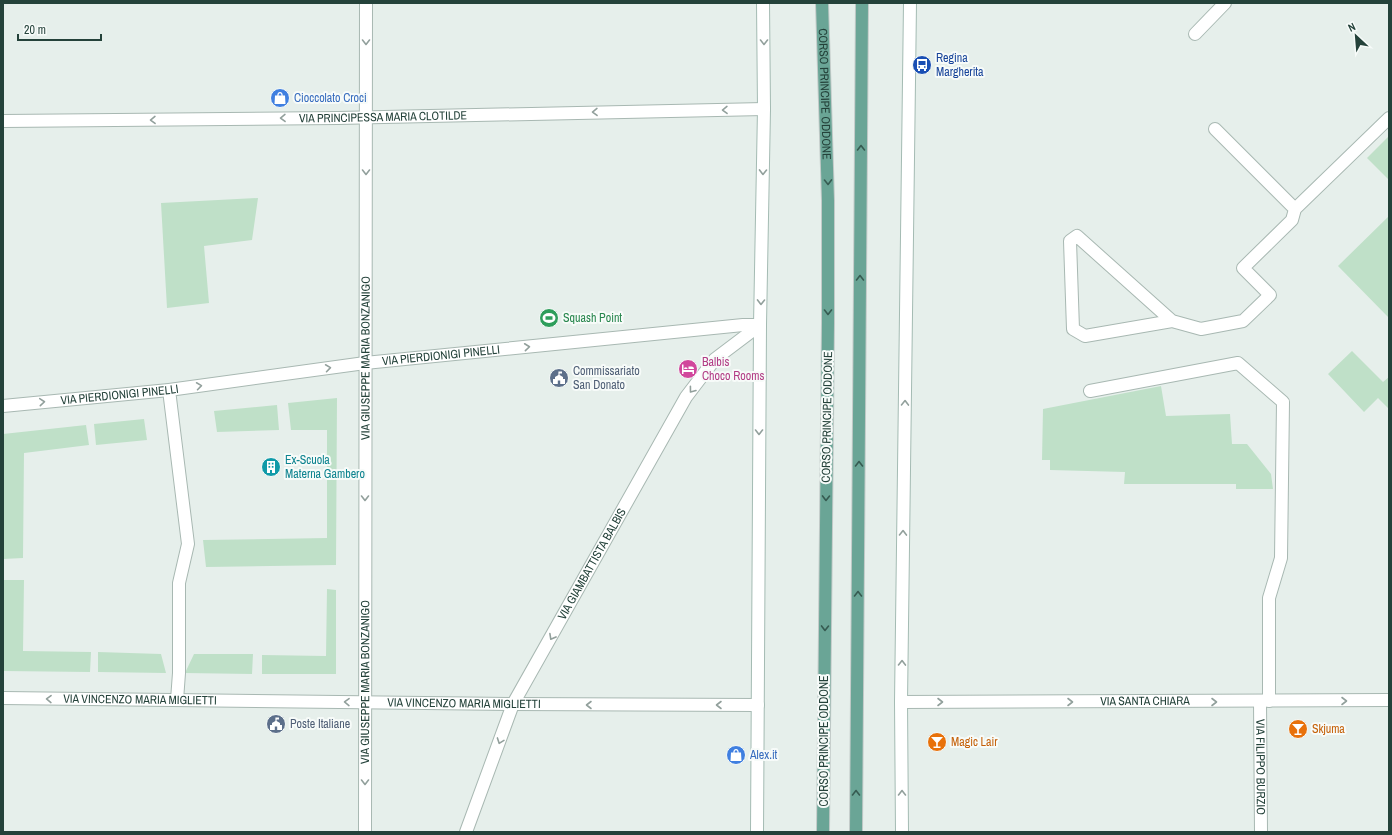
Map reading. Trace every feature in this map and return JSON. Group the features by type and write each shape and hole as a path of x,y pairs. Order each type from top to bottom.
{"main road":[{"name":"CORSO PRINCIPE ODDONE","path":"822,3 828,201 823,832"},
{"path":"856,832 862,3"}],"street":[{"name":"VIA GIUSEPPE MARIA BONZANIGO","path":"365,832 366,3"},
{"path":"757,832 760,325 764,109 763,3"},
{"path":"902,832 901,702 910,3"},
{"path":"1195,34 1225,3"},
{"name":"VIA PRINCIPESSA MARIA CLOTILDE","path":"3,121 338,118 366,116 764,109"},
{"path":"1172,321 1077,236 1070,241 1073,329 1085,336 1172,321 1201,329 1243,321 1270,295 1244,268 1292,220 1295,208 1389,118"},
{"path":"1215,129 1295,208"},
{"name":"VIA PIERDIONIGI PINELLI","path":"3,406 169,390 365,363 743,325 760,325"},
{"name":"VIA GIAMBATTISTA BALBIS","path":"466,832 514,704 686,397 715,359 760,325"},
{"name":"VIA FILIPPO BURZIO","path":"1090,391 1238,363 1283,402 1281,558 1269,598 1264,701 1261,832"},
{"path":"169,390 188,544 179,582 179,673 177,700"},
{"name":"VIA VINCENZO MARIA MIGLIETTI","path":"3,698 514,704 758,705"},
{"name":"VIA SANTA CHIARA","path":"901,702 1389,700"}],"green space":[{"path":"1389,136 1389,180 1367,158"},
{"path":"258,198 252,240 204,246 209,303 167,308 161,203"},
{"path":"1389,216 1389,318 1338,266"},
{"path":"1352,351 1383,382 1389,377 1389,409 1378,398 1364,412 1328,374"},
{"path":"1161,386 1166,416 1230,414 1232,444 1247,444 1271,474 1273,489 1236,489 1236,484 1124,484 1125,472 1050,470 1050,460 1042,460 1043,409"},
{"path":"337,398 336,565 206,567 203,540 327,538 327,430 291,430 288,403"},
{"path":"277,405 279,430 217,432 214,411"},
{"path":"144,419 147,440 96,445 94,424"},
{"path":"86,425 89,445 24,453 23,558 3,559 3,434"},
{"path":"3,580 24,580 23,651 91,652 90,672 3,671"},
{"path":"327,589 336,590 336,674 262,674 262,655 326,656"},
{"path":"98,652 161,654 166,673 98,672"},
{"path":"194,654 253,654 252,674 185,673"}],"place":[{"name":"Regina Margherita","path":"922,65"},
{"name":"Cioccolato Croci","path":"280,98"},
{"name":"Squash Point","path":"549,318"},
{"name":"Balbis Choco Rooms","path":"688,369"},
{"name":"Commissariato San Donato","path":"559,378"},
{"name":"Ex-Scuola Materna Gambero","path":"271,467"},
{"name":"Poste Italiane","path":"276,724"},
{"name":"Skjuma","path":"1298,729"},
{"name":"Magic Lair","path":"937,742"},
{"name":"Alex.it","path":"736,755"}]}
